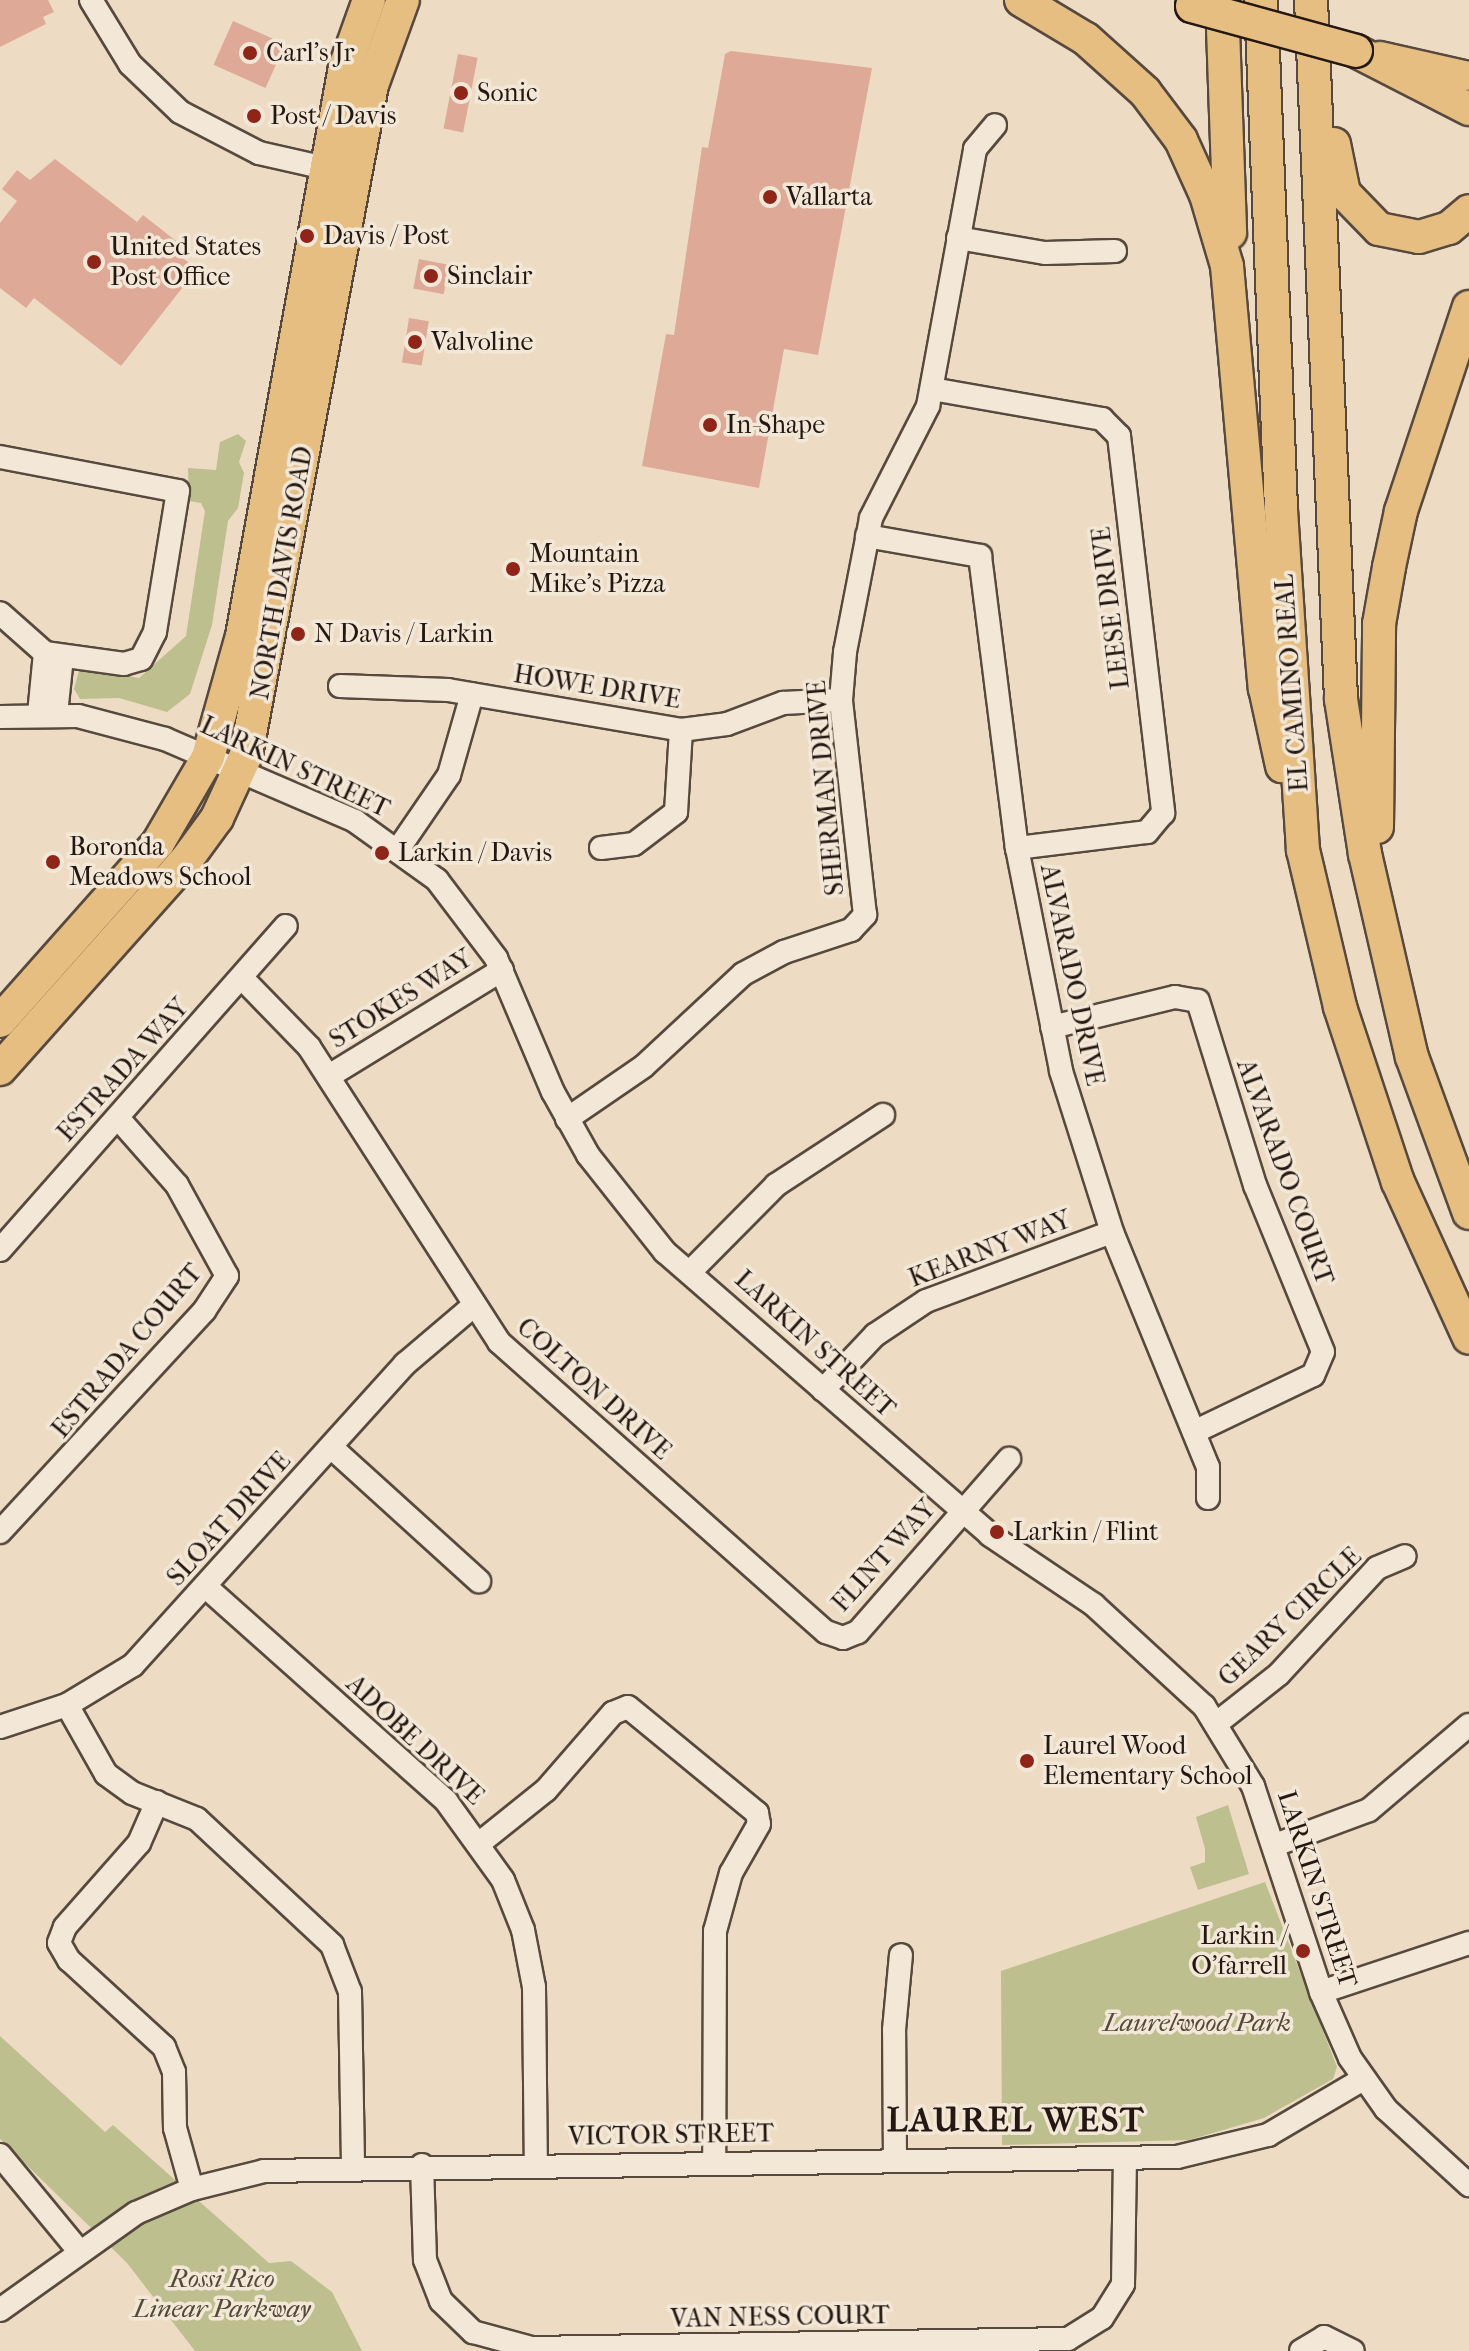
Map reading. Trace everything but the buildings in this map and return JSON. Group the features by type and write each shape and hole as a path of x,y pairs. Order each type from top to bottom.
{"highway":[{"name":"NORTH DAVIS ROAD","path":"0,1021 158,843 208,757 242,636 345,67 369,0"},
{"name":"NORTH DAVIS ROAD","path":"0,1069 187,859 217,818 240,771 267,661 372,85 403,0"},
{"path":"1021,0 1118,65 1181,140 1216,224 1233,319"},
{"name":"EL CAMINO REAL","path":"1261,0 1281,510 1303,850 1340,1007 1398,1182 1469,1338"},
{"path":"1311,0 1338,178 1351,206 1379,229 1406,237 1435,234 1469,211"},
{"name":"EL CAMINO REAL","path":"1311,0 1341,699 1388,957 1412,1057 1469,1213"},
{"path":"1303,850 1265,688 1233,319 1196,2 1356,51 1469,109"},
{"path":"1388,957 1376,783 1379,624 1401,511 1469,307"}],"main road":[{"path":"1356,51 1469,76"}],"street":[{"path":"91,0 130,64 180,112 259,153 325,168"},
{"name":"SHERMAN DRIVE","path":"567,1119 644,1066 743,974 862,921 865,907 841,700 867,536 881,492 918,434 932,389 975,149 995,125"},
{"path":"958,238 1045,253 1115,251"},
{"name":"LEESE DRIVE","path":"932,389 1102,419 1119,436 1163,813 1147,832 1017,848"},
{"path":"0,457 178,491 147,652 124,664 54,655 0,613"},
{"name":"ALVARADO DRIVE","path":"867,536 980,556 1017,848 1052,1027 1112,1232 1211,1475 1208,1498"},
{"path":"48,714 54,655"},
{"name":"HOWE DRIVE","path":"340,686 472,694 681,730 727,724 783,703 841,700"},
{"path":"399,848 449,775 472,694"},
{"name":"LARKIN STREET","path":"0,717 48,714 128,727 208,757 355,821 399,848 459,904 502,970 567,1119 634,1217 823,1390 962,1511 1112,1620 1217,1723 1246,1770 1275,1845 1321,1992 1363,2079 1469,2185"},
{"path":"601,848 634,844 676,812 681,730"},
{"name":"ESTRADA WAY","path":"0,1250 286,926"},
{"name":"STOKES WAY","path":"329,1076 502,970"},
{"name":"COLTON DRIVE","path":"242,978 289,1022 329,1076 472,1307 543,1386 826,1632 847,1638"},
{"name":"ALVARADO COURT","path":"1052,1027 1181,996 1202,1007 1255,1185 1324,1358 1313,1375 1194,1432"},
{"path":"691,1271 776,1185 883,1115"},
{"name":"ESTRADA COURT","path":"0,1532 204,1311 227,1276 171,1176 118,1118"},
{"name":"KEARNY WAY","path":"823,1390 875,1335 918,1305 1112,1232"},
{"name":"SLOAT DRIVE","path":"0,1727 67,1705 133,1665 418,1351 472,1307"},
{"path":"331,1447 479,1581"},
{"name":"FLINT WAY","path":"847,1638 1009,1459"},
{"name":"GEARY CIRCLE","path":"1217,1723 1279,1674 1377,1568 1405,1556"},
{"name":"ADOBE DRIVE","path":"205,1586 446,1801 481,1842 514,1904 530,1956 536,2164"},
{"path":"67,1705 106,1774 207,1827 318,1926 339,1957 350,1992 353,2166"},
{"path":"481,1842 546,1790 613,1713 628,1707 757,1813 759,1824 731,1873 715,1931 714,2162"},
{"path":"1275,1845 1369,1810 1469,1725"},
{"path":"157,1802 139,1843 65,1927 59,1943 69,1960 164,2047 174,2072 175,2128 192,2189"},
{"path":"1321,1992 1469,1943"},
{"path":"895,2161 894,2030 901,1955"},
{"name":"VICTOR STREET","path":"0,2310 136,2213 192,2189 264,2171 353,2166 1125,2159 1194,2155 1251,2141 1363,2079"},
{"path":"0,2155 79,2251"},
{"name":"VAN NESS COURT","path":"422,2165 425,2260 435,2292 456,2319 505,2345 609,2349 973,2347 1068,2339 1102,2318 1126,2272 1125,2159"},
{"path":"1301,2351 1324,2337 1353,2351"}],"green space":[{"path":"238,434 246,441 239,462 244,473 238,508 228,521 212,625 190,694 167,712 119,698 80,699 74,689 80,667 139,678 186,636 205,511 201,503 189,501 188,468 216,470 220,442"},
{"path":"1228,1805 1249,1874 1198,1890 1190,1867 1205,1862 1205,1849 1196,1817"},
{"name":"Laurelwood Park","path":"1265,1882 1337,2067 1333,2079 1264,2118 1189,2140 1002,2145 1001,1971"},
{"name":"Rossi Rico Linear Parkway","path":"0,2036 105,2132 113,2125 269,2263 291,2261 332,2292 362,2351 195,2351 127,2263 0,2139"}],"place":[{"name":"Carl's Jr","path":"250,53"},
{"name":"Sonic","path":"461,93"},
{"name":"Post / Davis","path":"254,116"},
{"name":"Vallarta","path":"770,197"},
{"name":"Davis / Post","path":"307,236"},
{"name":"United States Post Office","path":"94,262"},
{"name":"Sinclair","path":"431,276"},
{"name":"Valvoline","path":"415,342"},
{"name":"In-Shape","path":"710,425"},
{"name":"Mountain Mike's Pizza","path":"513,569"},
{"name":"N Davis / Larkin","path":"298,634"},
{"name":"Larkin / Davis","path":"382,853"},
{"name":"Boronda Meadows School","path":"53,862"},
{"name":"Larkin / Flint","path":"997,1532"},
{"name":"Laurel Wood Elementary School","path":"1027,1761"},
{"name":"Larkin / O'farrell","path":"1303,1951"}],"district":[{"name":"LAUREL WEST","path":"1016,2121"}]}
